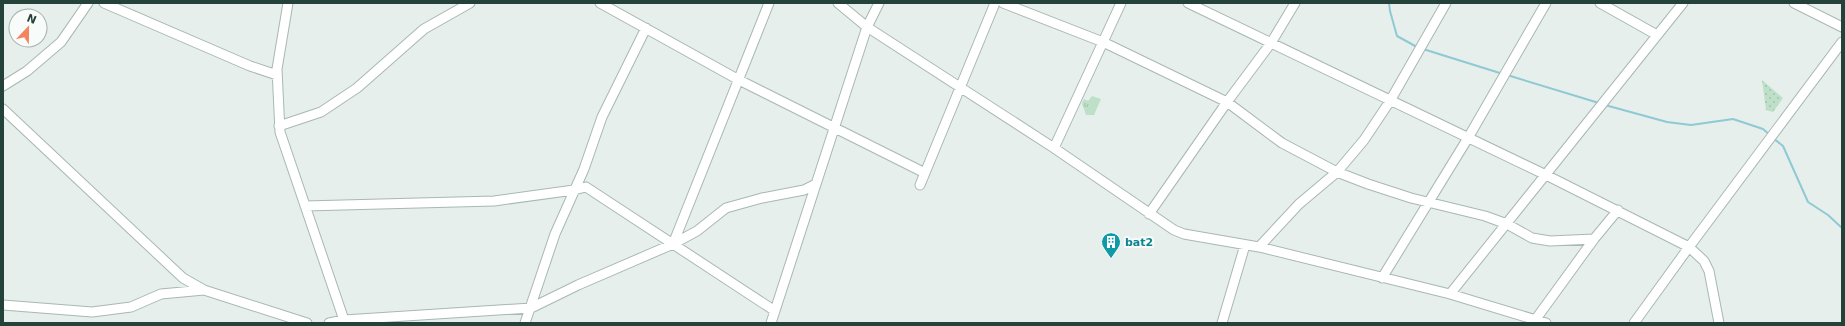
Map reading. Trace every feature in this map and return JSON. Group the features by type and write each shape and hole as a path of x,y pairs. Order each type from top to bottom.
{"street":[{"path":"3,86 27,71 61,42 88,3"},
{"path":"104,3 250,66 277,75"},
{"path":"288,3 277,75 280,132 345,321"},
{"path":"279,126 321,112 357,88 424,29 470,3"},
{"path":"600,3 739,80 925,173"},
{"path":"673,244 769,3"},
{"path":"838,3 867,27 1054,148 1149,214 1180,233 1259,247 1450,294 1534,321 1546,323"},
{"path":"771,323 867,27 879,3"},
{"path":"920,185 996,3"},
{"path":"1003,3 1103,42 1227,102 1282,143 1337,172 1388,192 1485,216 1507,224 1527,237 1540,240 1594,239"},
{"path":"1054,148 1121,3"},
{"path":"1188,3 1618,210 1689,247 1704,261 1709,271 1719,323"},
{"path":"1149,214 1227,102 1271,43 1295,3"},
{"path":"1259,247 1299,204 1337,172 1373,129 1446,3"},
{"path":"1382,278 1468,138 1546,3"},
{"path":"1600,3 1657,35"},
{"path":"1450,294 1683,3"},
{"path":"1794,3 1842,27"},
{"path":"525,323 555,234 574,190 602,117 646,28"},
{"path":"1634,323 1764,145 1842,42"},
{"path":"3,109 183,278 204,290 307,323"},
{"path":"329,323 531,308 578,285 673,244 697,231 726,208 762,198 804,190 816,184"},
{"path":"305,206 494,200 574,190 586,187 720,277 775,311"},
{"path":"1534,321 1594,239 1618,210"},
{"path":"1222,323 1245,245"},
{"path":"3,305 92,312 131,307 160,294 204,290"}],"green space":[{"path":"1762,80 1783,98 1773,112 1766,110"},
{"path":"1092,96 1101,99 1094,115 1086,115 1082,103 1084,99 1088,101"}],"waterway":[{"path":"1389,3 1397,36 1417,47"},
{"path":"1423,49 1503,74"},
{"path":"1507,75 1599,103"},
{"path":"1605,105 1667,122 1691,125 1733,119 1763,129 1770,135"},
{"path":"1773,138 1783,146 1808,202 1828,215 1842,228"}],"place":[{"name":"bat2","path":"1111,259"}]}
